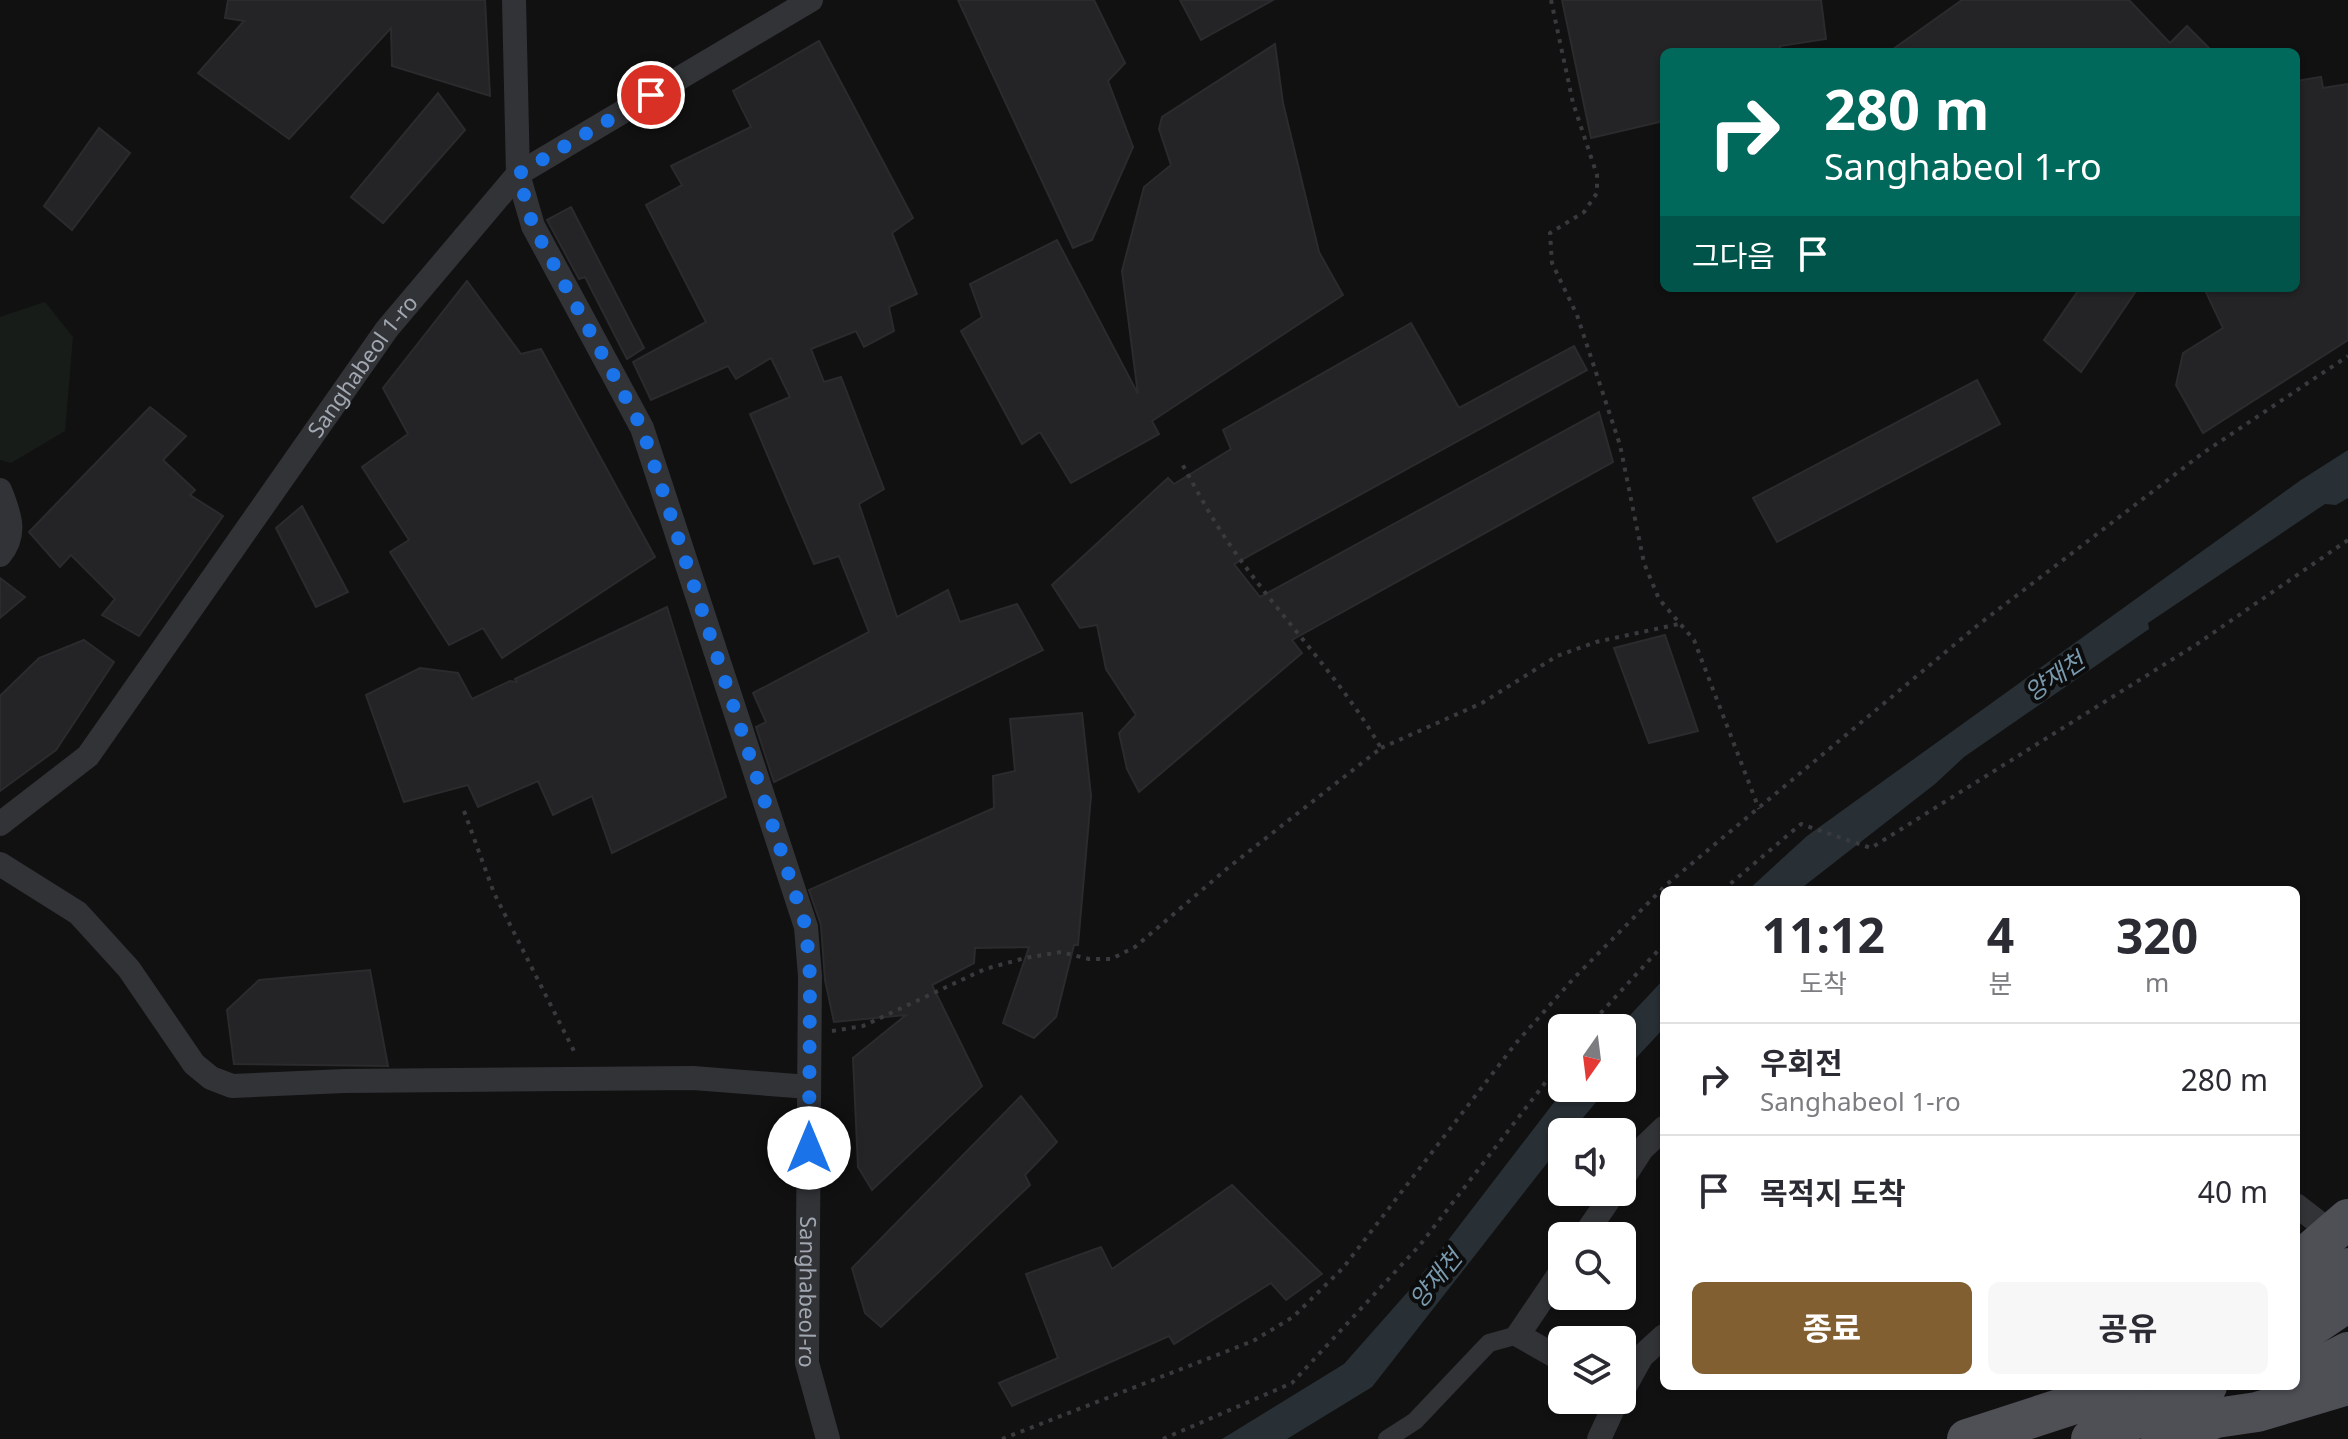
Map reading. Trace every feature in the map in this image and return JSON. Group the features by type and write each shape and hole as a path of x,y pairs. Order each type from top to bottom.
{"main road":[{"path":"2300,1261 2340,1226"},
{"path":"2300,1301 2348,1268"},
{"path":"2300,1334 2348,1302"},
{"path":"2300,1377 2348,1352"},
{"path":"2161,1439 2212,1402 2257,1412 2348,1385"},
{"path":"1985,1433 2058,1390"},
{"path":"1985,1433 2118,1390"},
{"path":"2091,1439 2212,1402 2248,1397 2268,1390"}],"street":[{"name":"Sanghabeol-ro","path":"514,0 518,174 533,226 642,428 806,927 810,976 807,1363 828,1439"},
{"name":"Sanghabeol 1-ro","path":"0,824 88,756 387,329 518,174 811,0"},
{"path":"0,490 10,516 11,538 0,555"},
{"path":"0,864 78,913 129,969 194,1064 211,1078 232,1086 344,1081 693,1078 809,1087"},
{"path":"1636,1158 1660,1132"},
{"path":"2300,1207 2340,1226"},
{"path":"1387,1439 1415,1421 1489,1343 1518,1335 1548,1291"},
{"path":"1518,1335 1548,1352"},
{"path":"1636,1367 1642,1356 1660,1340"},
{"path":"1599,1439 1611,1414"}],"path":[{"path":"1551,0 1573,103 1597,175 1597,193 1584,212 1550,233 1552,263 1577,315 1620,445 1644,563 1659,599 1694,640 1759,809"},
{"path":"1665,886 1978,625 2203,453 2348,356"},
{"path":"1181,462 1225,537 1319,659 1381,748"},
{"path":"1728,886 1801,824 1871,848 2197,644 2348,540"},
{"path":"810,1035 863,1026 985,969 1025,958 1061,952 1089,959 1111,959 1135,947 1229,867 1381,748 1482,703 1557,656 1596,642 1680,624"},
{"path":"464,811 494,893 588,1079"},
{"path":"1002,1439 1253,1341 1293,1317 1343,1268 1516,1043 1574,978 1660,891"},
{"path":"1600,1014 1660,948"},
{"path":"1163,1439 1292,1383 1420,1245 1548,1079"}],"shaded area":[{"path":"45,302 73,337 65,431 11,463 0,460 0,317"}],"water":[{"name":"양재천","path":"2348,450 2348,498 2336,505 2325,504 2148,623 2149,629 1964,757 1935,784 1804,886 1752,886 1807,836 2301,480"},
{"path":"1660,983 1660,1032 1636,1058 1636,1014 1631,1014"},
{"name":"양재천","path":"1554,1102 1596,1102 1583,1118 1548,1118 1548,1162 1372,1387 1287,1439 1222,1439 1344,1364 1413,1286"}],"building":[{"path":"228,0 485,0 490,96 392,66 391,28 289,139 198,73 244,21 225,18"},
{"path":"958,0 1094,0 1125,63 1108,81 1133,147 1092,240 1073,248"},
{"path":"1180,0 1273,0 1201,40"},
{"path":"1562,0 1821,0 1826,39 1780,48 1660,48 1660,122 1591,138"},
{"path":"1962,0 2129,0 2170,43 2187,26 2209,48 1895,48"},
{"path":"819,41 913,218 892,233 917,294 889,307 894,331 864,347 856,331 811,349 824,382 841,377 884,489 859,504 897,617 948,590 960,622 1017,604 1043,650 774,782 756,727 766,722 753,693 869,632 839,556 814,564 750,414 790,397 771,358 736,379 728,366 651,400 633,362 706,322 646,205 682,185 671,166 751,127 733,91"},
{"path":"1275,44 1283,103 1319,252 1343,295 1152,421 1159,434 1071,483 1040,432 1022,444 961,331 982,317 970,284 1057,240 1138,394 1122,271 1144,187 1171,165 1159,129 1162,117"},
{"path":"2321,77 2323,88 2348,84 2348,340 2203,433 2176,385 2183,353 2223,328 2206,292 2300,292 2300,80"},
{"path":"438,93 465,130 383,223 351,197"},
{"path":"99,128 130,153 72,230 44,206"},
{"path":"571,207 644,348 627,359 585,277 579,279 547,220"},
{"path":"467,281 521,354 541,349 655,557 502,658 483,628 449,645 390,552 409,540 362,467 408,434 383,388"},
{"path":"2077,292 2135,292 2081,372 2044,340"},
{"path":"1411,323 1459,408 1574,346 1587,370 1234,564 1260,597 1599,412 1613,462 1292,640 1302,653 1139,792 1127,769 1119,733 1136,715 1106,669 1097,625 1080,628 1052,585 1168,478 1174,484 1231,449 1223,430"},
{"path":"1977,380 2000,424 1777,542 1753,498"},
{"path":"150,407 186,436 163,460 195,490 190,495 223,516 139,636 102,615 115,599 71,555 60,567 29,532"},
{"path":"302,506 348,592 316,607 276,528"},
{"path":"0,578 25,597 0,618"},
{"path":"667,607 726,797 612,853 592,796 553,815 538,781 478,807 468,785 404,802 366,695 420,668 458,673 472,699 510,681 517,682 515,679"},
{"path":"1665,635 1698,731 1649,743 1614,648"},
{"path":"84,640 114,662 56,750 0,791 0,696 39,658"},
{"path":"1082,713 1091,796 1078,945 1074,945 1056,1017 1034,1038 1003,1023 1029,947 975,948 974,963 932,985 982,1086 872,1190 858,1167 853,1058 906,1015 834,1022 825,980 821,925 809,890 994,808 993,776 1015,771 1010,719"},
{"path":"370,970 388,1066 234,1064 227,1010 259,980"},
{"path":"1021,1096 1057,1142 1025,1175 1030,1185 881,1327 865,1313 852,1268"},
{"path":"1232,1185 1322,1274 1286,1300 1271,1283 1174,1344 1169,1336 1012,1406 999,1383 1058,1358 1026,1274 1101,1247 1112,1269"}],"route":[{"path":"651,95 518,174 533,226 642,428 806,927 810,976 809,1148"}]}
